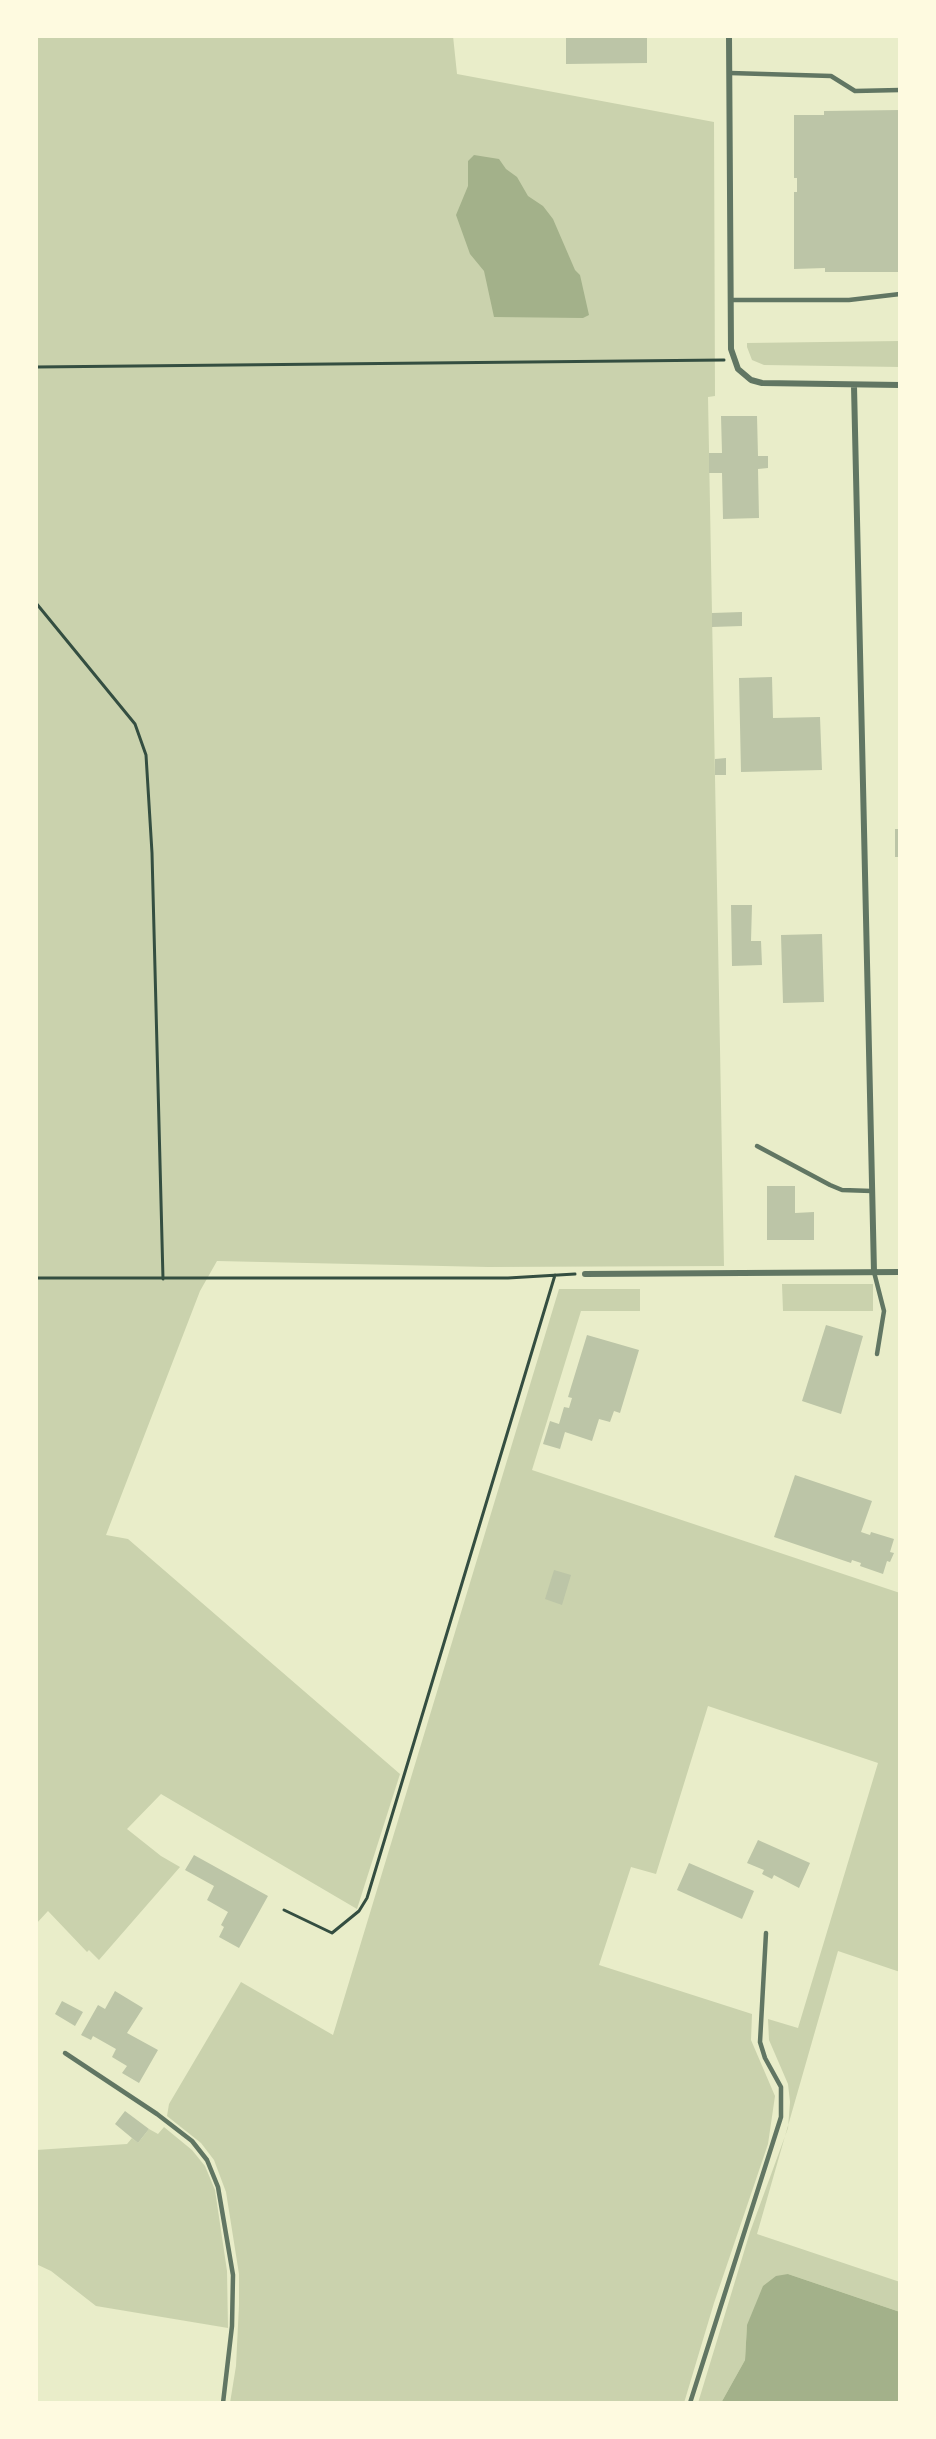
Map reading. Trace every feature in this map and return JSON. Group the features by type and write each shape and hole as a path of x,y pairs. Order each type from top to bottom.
{"street":[{"path":"729,36 731,349 734,360 744,376 762,383 900,385"},
{"path":"854,386 874,1272"},
{"path":"585,1274 900,1272"}],"lane":[{"path":"730,74 831,76 855,91 900,90"},
{"path":"731,300 849,300 900,294"},
{"path":"757,1146 842,1190 872,1191"},
{"path":"874,1272 884,1311 877,1354"},
{"path":"690,2403 781,2116 781,2087 765,2058 760,2042 766,1934"},
{"path":"65,2054 157,2114 192,2141 207,2160 219,2187 232,2275 232,2326 223,2403"}],"path":[{"path":"36,367 734,360"},
{"path":"36,603 135,724 146,755 152,853 164,1279"},
{"path":"36,1278 496,1278 585,1274"},
{"path":"284,1910 332,1933 358,1911 367,1898 555,1275"}],"shaded area":[{"path":"36,36 453,36 457,74 714,122 715,396 708,397 724,1266 488,1267 217,1261 200,1291 106,1535 128,1539 400,1774 357,1909 161,1794 127,1829 161,1856 180,1867 99,1960 89,1950 87,1952 48,1911 36,1924"},
{"path":"474,155 499,159 506,169 517,177 528,196 543,206 553,219 575,270 580,275 589,315 583,318 494,317 484,271 470,254 456,215 468,186 468,161"},
{"path":"900,341 900,367 764,365 752,360 747,347 747,343"},
{"path":"782,1284 873,1284 873,1311 783,1311"},
{"path":"559,1289 640,1289 640,1311 581,1311 532,1470 900,1593 900,1972 838,1951 788,2125 790,2102 788,2084 769,2040 768,2019 798,2028 878,1763 708,1706 656,1874 631,1867 599,1965 752,2014 751,2040 775,2096 768,2144 714,2303 684,2403 230,2403 236,2366 239,2274 226,2192 214,2160 201,2143 167,2116 169,2104 241,1982 333,2035"},
{"path":"164,2127 192,2150 205,2166 215,2190 227,2271 228,2328 96,2306 51,2271 36,2264 36,2150 127,2144 132,2138 138,2143 149,2129 158,2134"},
{"path":"785,2136 757,2234 900,2282 900,2312 788,2274 747,2326 745,2360 721,2403 698,2403 750,2232"},
{"path":"788,2274 900,2312 900,2403 721,2403 745,2360 747,2325 763,2286 776,2276"}],"building":[{"path":"566,36 647,36 647,63 566,64"},
{"path":"900,110 900,272 825,272 825,268 794,269 794,192 797,192 797,178 794,178 794,115 824,115 824,111"},
{"path":"721,416 757,416 758,456 768,456 768,468 758,469 759,518 723,519 722,473 709,473 709,453 722,453"},
{"path":"742,612 742,626 712,627 712,613"},
{"path":"772,677 773,718 820,717 822,770 741,772 739,678"},
{"path":"726,758 726,775 715,775 715,759"},
{"path":"895,829 900,829 900,857 895,857"},
{"path":"731,905 752,905 751,941 761,941 762,965 732,966"},
{"path":"822,934 824,1002 783,1003 781,935"},
{"path":"767,1186 795,1186 795,1213 814,1212 814,1240 767,1240"},
{"path":"826,1325 863,1336 841,1414 802,1401"},
{"path":"587,1335 639,1350 620,1413 614,1411 610,1422 599,1419 592,1441 565,1432 560,1449 543,1444 550,1421 559,1424 564,1407 569,1408 572,1398 568,1397"},
{"path":"795,1475 872,1501 861,1532 870,1535 871,1532 894,1539 890,1552 894,1553 890,1562 887,1561 883,1574 860,1566 861,1563 852,1560 851,1563 774,1537"},
{"path":"554,1570 571,1575 562,1605 545,1599"},
{"path":"758,1840 810,1863 799,1888 774,1875 772,1879 762,1874 764,1870 747,1863"},
{"path":"194,1855 268,1896 239,1948 219,1937 224,1927 221,1925 228,1912 207,1900 214,1886 185,1870"},
{"path":"689,1863 754,1891 742,1919 677,1890"},
{"path":"115,1991 143,2008 127,2033 158,2050 139,2083 122,2073 127,2066 112,2057 116,2049 93,2036 91,2040 81,2035 98,2005 105,2009"},
{"path":"62,2001 83,2012 75,2026 55,2014"},
{"path":"125,2111 149,2129 138,2143 115,2124"}]}
